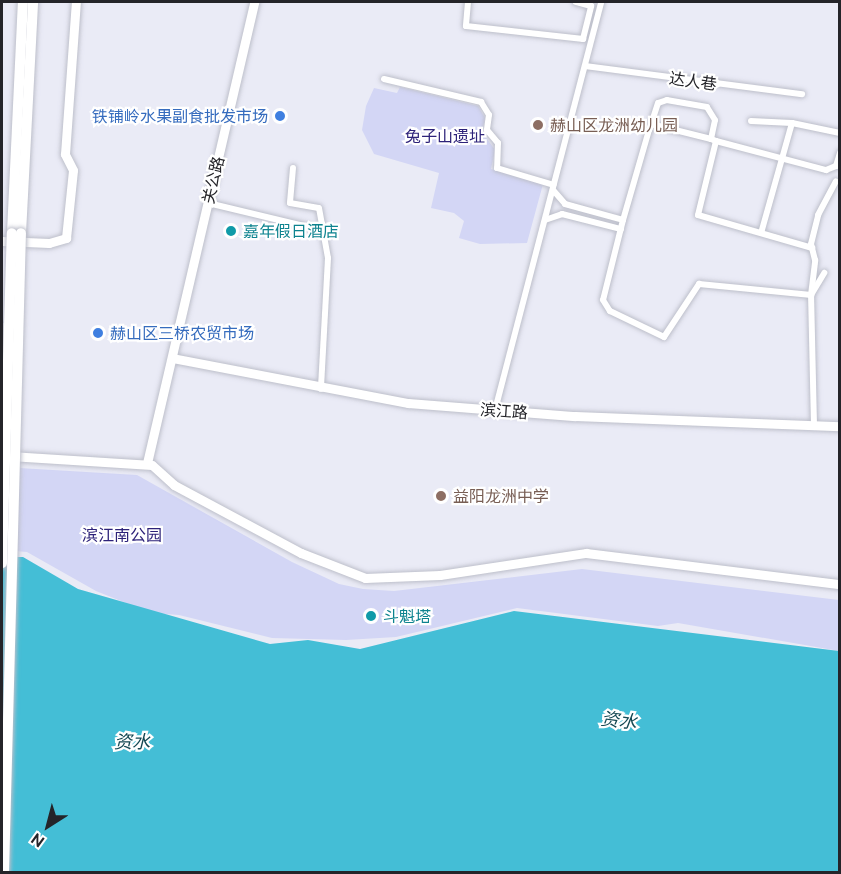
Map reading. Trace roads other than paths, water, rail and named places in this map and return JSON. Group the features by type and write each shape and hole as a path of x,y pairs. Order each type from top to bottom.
{"main road":[{"path":"4,873 16,233 23,2"},
{"path":"2,563 16,233 33,2"}],"street":[{"path":"2,241 49,243 66,238 73,170 65,154 76,2"},
{"name":"关公路","path":"147,463 254,2"},
{"path":"468,2 466,26 583,39 591,6 576,2"},
{"path":"495,410 601,2"},
{"name":"达人巷","path":"585,66 802,93"},
{"path":"384,79 481,102 489,115 487,130 498,143 496,168 553,187 565,204 623,220"},
{"path":"811,296 699,284 664,337 610,310 603,300 623,220 658,103 667,100 707,107 715,120 698,215 812,248"},
{"path":"751,122 792,123 840,133"},
{"path":"761,233 792,123"},
{"path":"651,124 826,170 836,166 840,153"},
{"path":"293,168 290,203 319,208 325,231 328,258 321,390"},
{"path":"814,425 811,296 815,260 812,248 818,215 836,181"},
{"path":"208,203 325,231"},
{"path":"545,220 562,214 621,229"},
{"path":"811,296 824,273"},
{"path":"2,327 2,354"},
{"name":"滨江路","path":"172,358 321,390 408,404 840,426"},
{"path":"2,456 147,463 174,485 280,542 340,571 365,578 440,575 585,553 840,584"}],"water":[{"name":"资水","path":"2,557 23,557 78,589 270,644 308,640 360,649 514,611 839,651 839,872 2,871"}],"place":[{"name":"铁铺岭水果副食批发市场","path":"280,116"},
{"name":"赫山区龙洲幼儿园","path":"538,125"},
{"name":"嘉年假日酒店","path":"231,231"},
{"name":"赫山区三桥农贸市场","path":"98,333"},
{"name":"益阳龙洲中学","path":"441,496"},
{"name":"斗魁塔","path":"371,616"}],"park label":[{"name":"兔子山遗址","path":"445,136"},
{"name":"滨江南公园","path":"122,535"}]}
